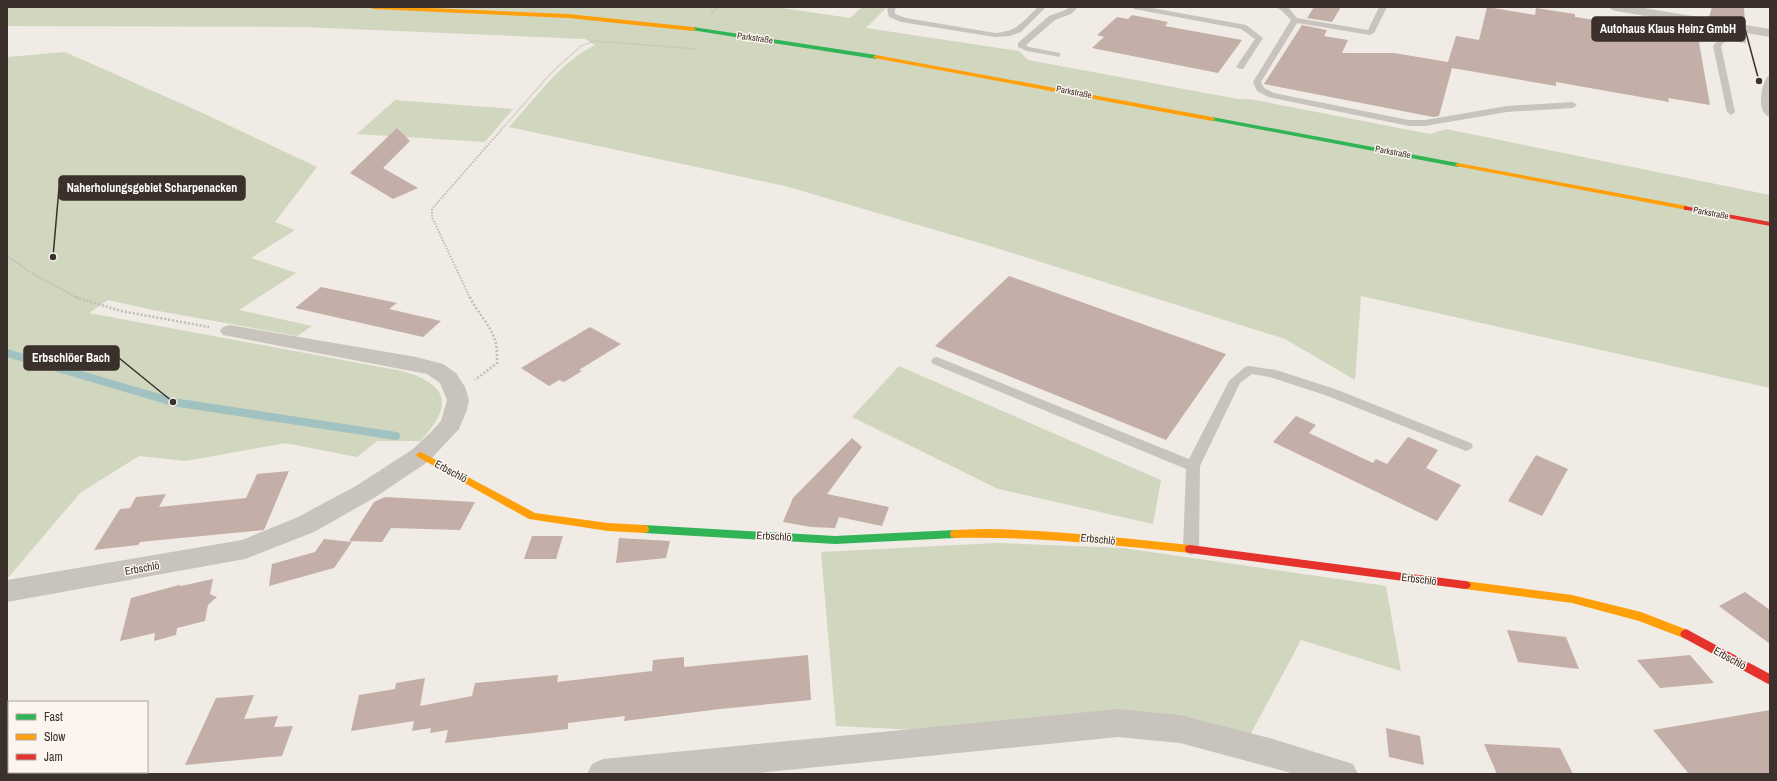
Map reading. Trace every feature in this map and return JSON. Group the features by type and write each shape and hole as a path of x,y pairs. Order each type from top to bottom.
{"main road":[{"name":"Parkstraße","path":"373,7 456,10 591,19 681,28 769,40 1030,84 1770,224"},
{"name":"Erbschlö","path":"421,455 533,516 608,527 836,540 995,532 1057,535 1191,550 1572,599 1641,617 1688,635 1770,680"}],"street":[{"path":"1616,7 1670,11 1721,24 1770,32"},
{"path":"230,331 416,364 435,369 448,378 454,387"},
{"name":"Erbschlö","path":"7,591 245,549 306,525 365,492 421,455 451,424 458,400 454,387"},
{"path":"603,774 719,768 1118,722 1180,729 1273,753 1342,774"}],"lane":[{"path":"893,7 891,9 892,15 904,20 995,35 1010,34 1018,30 1042,7"},
{"path":"1057,55 1027,49 1021,45 1052,18 1068,12 1074,7"},
{"path":"1134,7 1243,27 1259,38 1240,67"},
{"path":"1280,7 1285,9 1295,20 1370,33 1383,7"},
{"path":"1295,20 1256,82 1260,89 1271,95 1409,123 1425,123 1506,109 1573,105"},
{"path":"1721,24 1723,39 1718,46 1731,112"},
{"path":"1770,79 1766,87 1766,109 1770,114"},
{"path":"937,361 1193,466"},
{"path":"1191,550 1193,466 1235,380 1249,370 1271,373 1330,392 1466,446"}],"path":[{"path":"454,387 477,379 497,363 496,344 489,327 475,308 448,253 432,217 432,209 552,72 581,46 595,41 698,49"},
{"path":"7,256 38,277 74,297 120,311 230,331"}],"green space":[{"path":"7,7 775,7 850,18 862,7 887,7 866,28 1019,51 1028,60 1238,99 1250,99 1430,134 1446,129 1770,195 1770,388 1361,296 1355,380 1285,339 990,246 785,186 509,127 559,71 582,52 595,45 585,39 302,27 7,26"},
{"path":"65,52 207,115 317,167 275,222 295,230 251,258 296,273 239,310 312,326 297,336 153,310 108,300 89,313 402,371 418,376 429,382 437,390 441,398 442,407 431,428 420,441 377,441 357,457 285,443 186,461 139,456 80,493 7,579 7,57"},
{"path":"395,100 513,109 485,142 357,134"},
{"path":"899,366 1161,480 1153,524 998,489 852,417"},
{"path":"997,543 1123,548 1386,586 1401,671 1301,640 1249,737 1070,718 977,723 917,730 836,726 821,552"}],"building":[{"path":"1314,7 1341,7 1332,22 1307,18"},
{"path":"1487,7 1535,15 1536,8 1575,14 1575,17 1615,23 1615,20 1644,24 1644,22 1697,31 1710,105 1668,98 1669,102 1556,82 1556,86 1452,68 1439,116 1433,117 1264,84 1302,25 1327,30 1324,36 1348,40 1342,53 1394,53 1448,62 1456,36 1479,40"},
{"path":"1712,7 1744,7 1745,23 1709,17"},
{"path":"1132,15 1168,22 1165,26 1242,40 1218,73 1092,48 1104,37 1097,35 1117,17 1128,19"},
{"path":"1727,31 1745,34 1746,43 1728,40"},
{"path":"397,128 410,141 383,168 418,188 393,199 350,173"},
{"path":"1009,276 1226,354 1166,440 935,346"},
{"path":"321,287 397,303 389,309 441,321 423,337 295,308"},
{"path":"590,327 621,344 579,370 582,371 564,382 559,380 549,386 521,368"},
{"path":"1296,416 1316,425 1309,433 1373,463 1376,459 1387,464 1408,437 1438,450 1426,468 1461,485 1437,521 1273,442"},
{"path":"852,438 862,447 827,494 889,507 882,526 839,517 835,528 811,527 783,522 793,498"},
{"path":"1536,455 1568,469 1542,516 1508,501"},
{"path":"289,471 264,530 140,542 138,545 94,550 120,509 130,508 136,497 166,494 159,507 246,498 257,474"},
{"path":"385,497 475,502 460,530 391,528 382,542 349,541 374,502"},
{"path":"532,536 563,536 556,559 524,559"},
{"path":"619,538 670,541 666,558 616,563"},
{"path":"324,539 352,542 334,568 269,586 272,564 315,552"},
{"path":"213,579 210,594 217,597 208,605 205,621 177,628 176,635 154,641 155,633 120,641 131,598 179,585 181,586"},
{"path":"1745,592 1770,610 1770,644 1719,606"},
{"path":"1507,630 1566,637 1579,669 1518,662"},
{"path":"808,655 811,700 720,709 624,721 625,716 568,723 568,729 445,743 448,730 430,733 431,728 412,731 414,721 351,731 359,695 395,689 396,683 425,678 420,706 472,696 475,683 558,675 557,682 652,671 653,660 684,657 684,667"},
{"path":"1690,655 1714,683 1660,688 1637,660"},
{"path":"254,695 244,719 278,716 274,727 293,726 282,756 185,765 216,698"},
{"path":"1770,710 1770,774 1689,774 1653,730"},
{"path":"1386,728 1420,736 1424,765 1389,757"},
{"path":"1484,744 1560,748 1573,774 1497,774"}],"waterway":[{"path":"7,353 173,402 396,436"}],"traffic: fast":[{"path":"693,29 876,57"},
{"path":"1212,119 1458,165"},
{"path":"644,529 835,540 955,534"}],"traffic: slow":[{"path":"373,7 568,16 693,29"},
{"path":"876,57 1212,119"},
{"path":"1458,165 1687,208"},
{"path":"421,455 533,516 608,527 644,529"},
{"path":"955,534 985,533 1043,535 1190,549"},
{"path":"1465,585 1572,599 1641,617 1686,634"}],"traffic: jam":[{"path":"1687,208 1770,224"},
{"path":"1190,549 1465,585"},
{"path":"1686,634 1770,680"}],"place":[{"name":"Autohaus Klaus Heinz GmbH","path":"1759,81"},
{"name":"Naherholungsgebiet Scharpenacken","path":"53,257"},
{"name":"Erbschlöer Bach","path":"173,402"}]}
